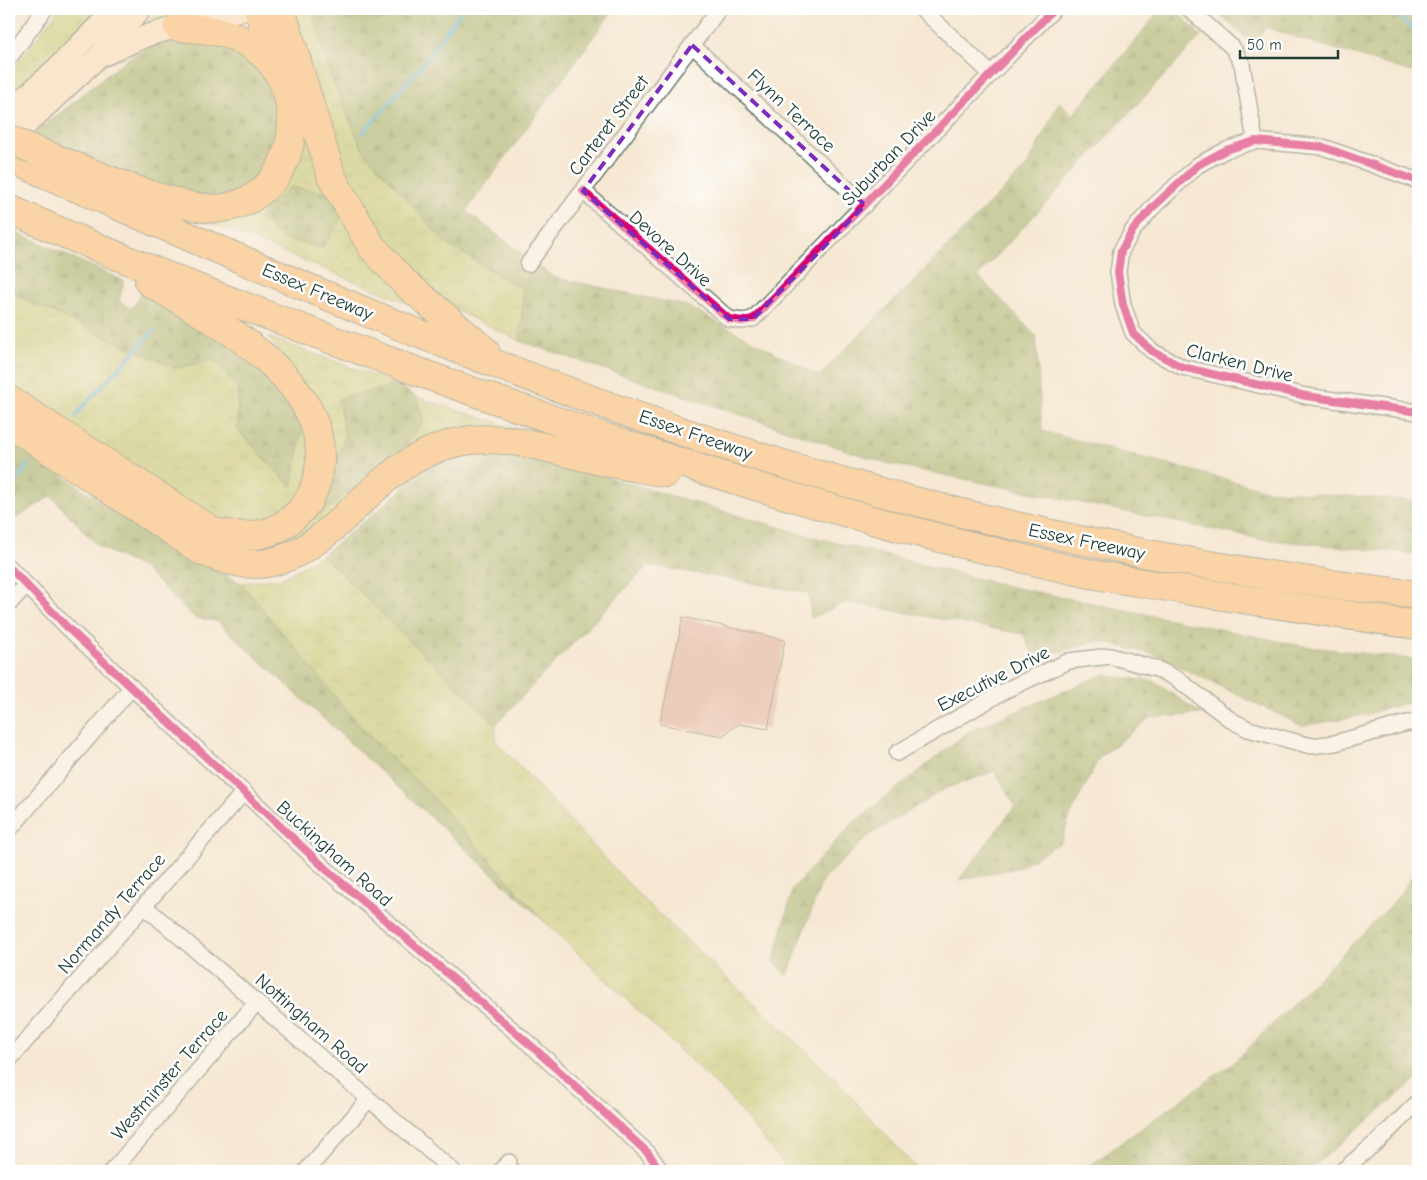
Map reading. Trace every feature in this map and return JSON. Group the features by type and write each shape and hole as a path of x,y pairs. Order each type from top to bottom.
{"highway":[{"path":"16,150 190,206 221,208 237,204 252,197 268,184 282,166 288,154 292,125 290,104 258,9"},
{"path":"281,9 332,178 372,247 403,281 500,364"},
{"path":"178,27 218,32 245,42 279,73"},
{"name":"Essex Freeway","path":"16,150 141,218 500,364 580,395 726,445 818,474 978,517 1094,544 1206,565 1418,595"},
{"name":"Essex Freeway","path":"9,209 67,235 309,331 567,426 805,501 951,541 1084,573 1331,614 1418,625"},
{"path":"9,400 214,532 240,537 265,535 292,520 305,505 316,485 321,449 312,416 276,368 224,326 67,235"},
{"path":"9,423 202,551 224,560 248,564 271,562 291,556 315,541 345,517 401,467 426,454 471,440 489,438 539,445 586,457 805,501"}],"main road":[{"path":"9,112 57,68 115,9"},
{"path":"16,150 141,9"},
{"path":"97,58 148,35 244,9"}],"street":[{"path":"9,58 45,9"},
{"name":"Carteret Street","path":"528,264 719,9"},
{"path":"922,9 991,74"},
{"name":"Suburban Drive","path":"742,321 753,318 764,310 1054,9"},
{"path":"1189,9 1233,48 1242,64 1255,141"},
{"name":"Flynn Terrace","path":"692,45 865,205"},
{"name":"Clarken Drive","path":"1418,181 1323,147 1255,141 1226,150 1198,165 1153,207 1133,230 1121,251 1118,272 1123,305 1133,333 1152,351 1182,367 1306,396 1418,412"},
{"name":"Devore Drive","path":"583,191 712,306 729,319 742,321"},
{"name":"Buckingham Road","path":"9,567 69,629 327,870 535,1049 648,1153 661,1171"},
{"path":"9,604 26,584"},
{"name":"Executive Drive","path":"897,753 1017,685 1069,662 1110,656 1157,669 1177,679 1231,720 1248,729 1311,746 1335,743 1407,724 1418,723"},
{"path":"9,830 132,687"},
{"name":"Normandy Terrace","path":"9,1060 244,792"},
{"name":"Nottingham Road","path":"144,906 453,1171"},
{"name":"Westminster Terrace","path":"112,1171 257,1002"},
{"path":"306,1171 369,1099"},
{"path":"1342,1171 1378,1141 1418,1102"}],"highlighted area":[{"path":"692,45 865,205 753,319 729,319 583,191"}],"green space":[{"path":"59,9 101,9 9,94 9,74"},
{"path":"157,9 221,9 143,27"},
{"path":"290,9 312,9 330,74 363,150 447,244 524,290 520,341 443,304 389,258 351,199"},
{"path":"312,9 614,9 466,211 553,277 687,306 819,376 1028,165 1059,102 1073,115 1161,9 1175,9 1201,36 978,276 1036,336 1042,431 1266,490 1418,501 1418,554 1260,539 885,463 520,341 524,290 447,244 363,150 330,74"},
{"path":"1213,9 1418,9 1418,74 1267,27 1251,43"},
{"path":"168,36 217,37 252,56 275,83 283,129 275,160 249,187 215,198 180,195 29,138 127,59"},
{"path":"304,120 330,193 290,187 259,218 343,217 420,304 408,303 201,219"},
{"path":"290,187 330,193 343,217 322,248 283,239 259,218"},
{"path":"9,229 124,281 119,301 131,309 143,292 233,338 290,392 303,423 292,487 238,430 238,387 214,360 175,368 9,292"},
{"path":"9,292 175,368 214,360 238,387 238,430 292,487 303,423 315,457 304,492 283,515 235,528 202,516 9,388"},
{"path":"268,337 399,385 338,399 345,436 334,471 311,519 424,421 416,397 520,430 434,437 299,540 268,552 258,541 297,525 319,406"},
{"path":"399,385 416,397 424,421 395,458 310,521 334,471 345,436 338,399"},
{"path":"9,437 138,528 241,583 364,731 430,794 546,923 217,621 195,618 142,567 99,547 51,496 9,523"},
{"path":"463,453 516,454 584,470 802,534 1007,586 1303,646 1418,660 1418,704 1410,702 1364,715 1302,726 1153,654 1099,641 1035,658 1023,634 847,602 811,618 809,593 648,565 496,724 322,555 387,503 424,469"},
{"path":"322,555 496,724 496,741 640,896 834,1078 919,1171 789,1171 728,1096 546,923 430,794 364,731 241,583 283,578"},
{"path":"1102,675 1153,681 1202,714 1150,718 1099,758 1071,814 1061,842 1018,868 959,880 1015,806 995,771 946,788 870,835 823,879 787,977 774,961 793,888 852,824 968,732"},
{"path":"1418,868 1418,1078 1308,1171 1082,1171 1234,1062 1393,903"}],"building":[{"path":"683,617 785,640 768,729 739,724 722,736 660,724"}],"waterway":[{"path":"363,133 427,59 462,9"},
{"path":"1391,9 1418,34"},
{"path":"75,416 154,330"},
{"path":"9,490 29,464"}],"cycle path":[{"path":"583,191 729,319 742,321 753,319 1054,9"},
{"path":"1418,181 1323,147 1255,141 1226,150 1198,165 1153,207 1133,230 1121,251 1118,272 1123,305 1133,333 1152,351 1182,367 1306,396 1418,412"},
{"path":"9,567 69,629 327,870 535,1049 648,1153 661,1171"}]}
